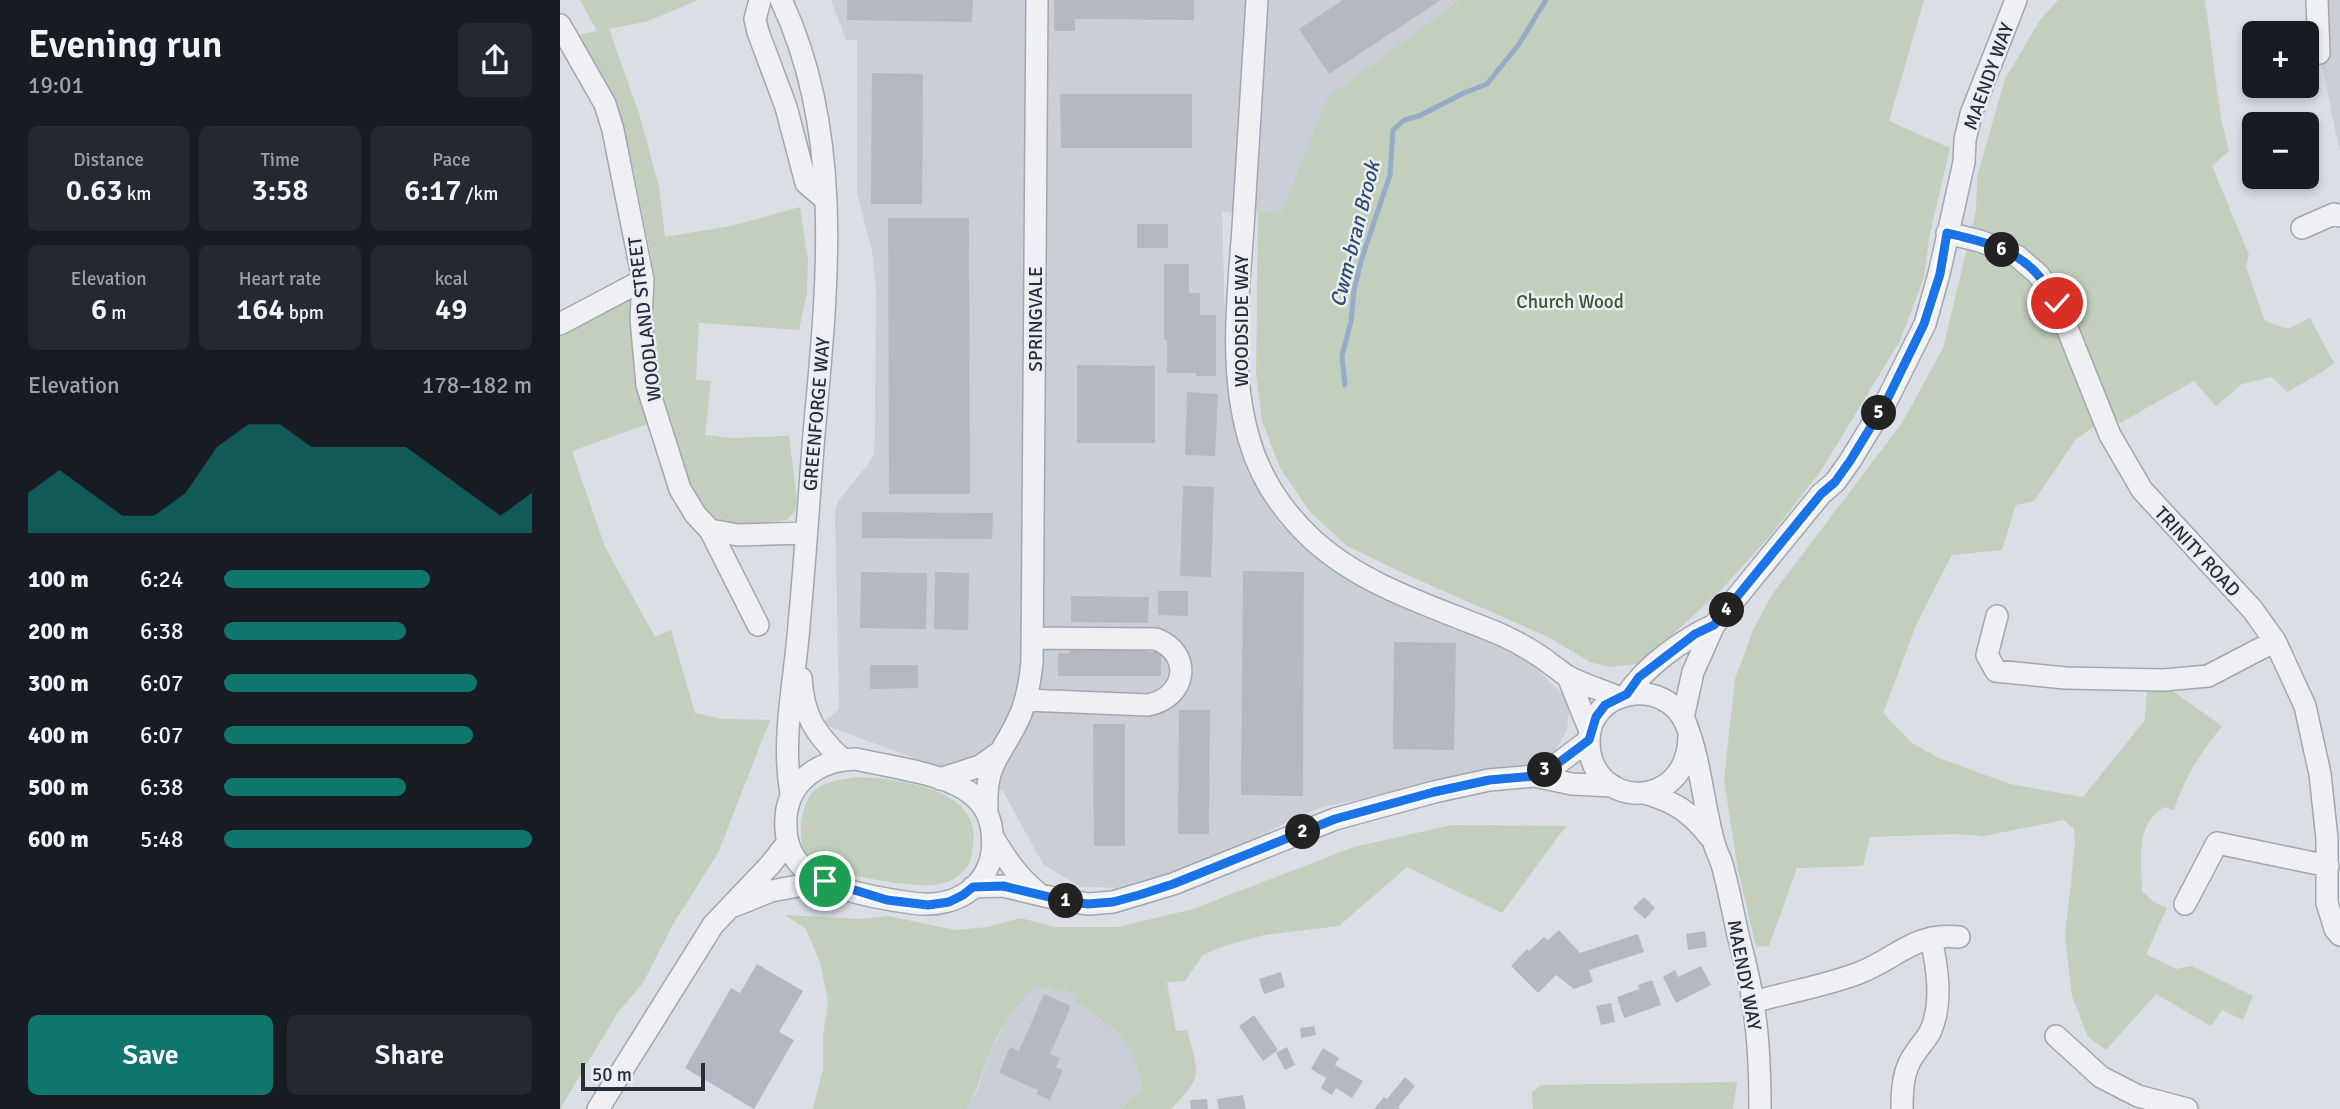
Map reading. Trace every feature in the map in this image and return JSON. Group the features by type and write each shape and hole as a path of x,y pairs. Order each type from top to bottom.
{"street":[{"path":"760,0 755,19 758,32 786,107 806,183 826,200"},
{"name":"GREENFORGE WAY","path":"781,0 805,59 815,101 823,149 826,200 820,370 790,705 787,772 791,794 785,815 788,842"},
{"name":"SPRINGVALE","path":"987,811 986,787 990,769 1019,719 1030,681 1037,0"},
{"name":"WOODSIDE WAY","path":"1257,0 1237,351 1242,411 1249,440 1261,470 1278,501 1295,522 1339,560 1417,603 1504,636 1527,648 1568,677 1623,695"},
{"name":"MAENDY WAY","path":"1644,793 1660,789 1673,780 1689,752 1686,727 1693,672 1714,625 1850,461 1886,402 1924,324 1940,274 1964,162 1965,140 1971,114 2015,0"},
{"path":"2317,0 2318,21"},
{"name":"WOODLAND STREET","path":"560,25 605,104 613,130 643,280 641,318 648,385 680,489 695,514 710,530 758,625"},
{"path":"2302,229 2334,214 2340,216"},
{"name":"TRINITY ROAD","path":"1947,233 1980,241 2017,256 2039,275 2057,303 2110,435 2142,490 2252,609 2275,641 2305,706 2320,774 2327,839 2327,903 2335,929 2340,934"},
{"path":"560,324 643,280"},
{"path":"710,530 738,535 806,533"},
{"path":"1997,616 1987,655 1996,671 2065,678 2164,680 2208,676 2275,641"},
{"name":"MAENDY WAY","path":"1534,776 1557,764 1589,736 1596,717 1605,705 1623,695 1639,677 1695,634 1714,625"},
{"name":"GREENFORGE WAY","path":"799,627 805,709 820,738 843,760"},
{"path":"1026,700 1148,705 1158,703 1175,690 1180,681 1179,659 1174,650 1165,642 1156,639 1032,638"},
{"path":"1568,677 1589,736 1590,754 1595,767 1613,786"},
{"path":"1623,695 1639,692 1663,698 1673,706 1686,727"},
{"name":"MAENDY WAY","path":"1686,727 1699,769 1714,843 1723,867 1753,1002 1760,1109"},
{"path":"940,779 980,766 998,754"},
{"path":"598,1109 713,925 788,842 797,861 806,870 825,881 887,900 928,905 949,902 963,895 987,873 993,855 993,837 987,811 963,788 940,779 856,760 843,760 816,770 791,794"},
{"path":"973,887 1003,886 1088,904 1113,902 1173,884 1335,819 1489,780 1534,776"},
{"name":"MAENDY WAY","path":"1534,776 1572,784 1613,786 1628,792 1644,793 1668,800 1697,820 1714,843"},
{"path":"993,837 1007,863 1040,894"},
{"path":"2185,904 2217,843 2328,866"},
{"path":"729,909 771,891 825,881"},
{"path":"1753,1002 1857,974 1911,944 1931,938 1959,937"},
{"path":"1902,1109 1902,1088 1907,1066 1933,1027 1936,1008 1936,960 1931,938"},
{"path":"2056,1036 2101,1077 2138,1096 2187,1109"}],"shaded area":[{"path":"831,0 1459,0 1327,98 1281,214 1222,212 1227,388 1240,452 1248,473 1277,521 1339,573 1405,606 1472,632 1537,669 1563,695 1569,712 1567,730 1554,752 1536,762 1319,808 1196,865 1130,888 1080,887 1043,864 1003,791 822,724 839,709 835,510 839,500 873,456 875,438 876,288 872,252 857,193 857,40 846,40"},
{"path":"2320,0 2340,0 2340,154 2321,61"},
{"path":"1032,987 1077,993 1076,1002 1107,1021 1126,1039 1139,1066 1142,1088 1120,1109 966,1109 977,1091 991,1050 1006,1022"}],"green space":[{"path":"580,0 698,0 648,21 609,29 639,113 659,187 665,237 731,226 800,207 808,260 807,292 799,330 699,323 696,380 711,381 705,435 730,438 789,436 797,500 795,511 786,520 738,524 711,516 703,509 689,485 662,419 572,451 605,547 655,637 671,630 695,713 723,719 770,720 718,853 672,926 643,983 618,1012 560,1109 560,332 652,288 652,261 620,120 572,36 597,31"},
{"name":"Church Wood","path":"1459,0 1924,0 1889,121 1950,148 1930,233 1924,277 1900,341 1820,472 1770,536 1719,592 1659,647 1636,664 1610,667 1590,662 1548,637 1347,546 1310,512 1280,468 1262,421 1256,375 1258,212 1281,213 1327,98"},
{"path":"2058,0 2205,0 2221,119 2229,151 2212,166 2249,255 2246,267 2265,321 2288,329 2310,318 2334,363 2287,392 2272,377 2242,384 2216,406 2194,381 2120,423 2114,418 2095,426 2076,439 2034,501 2016,505 2002,550 1952,555 1917,623 1883,713 1912,743 1939,758 2010,784 2083,797 2145,720 2147,690 2170,689 2222,726 2194,766 2174,810 2164,807 2154,815 2144,834 2141,856 2142,891 2154,902 2167,908 2146,954 2176,969 2192,966 2253,996 2243,1020 2222,1010 2211,1026 2156,994 2106,1050 2088,1037 2072,996 2065,936 2075,845 2074,829 2064,820 1984,836 1955,834 1870,837 1863,866 1797,868 1769,946 1756,947 1738,870 1724,780 1735,679 1754,628 1773,593 1902,423 1943,348 1976,211 1977,177 2005,79 2040,20"},
{"path":"855,777 913,784 951,798 964,810 972,825 973,844 965,870 949,881 922,885 849,874 809,859 802,844 801,823 810,796 824,785"},
{"path":"1452,825 1566,826 1502,913 1407,867 1339,926 1264,935 1203,955 1185,981 1167,982 1176,1031 1187,1030 1196,1066 1194,1081 1171,1109 1120,1109 1142,1088 1134,1057 1121,1036 1102,1019 1076,1002 1076,993 1033,987 998,1035 966,1109 813,1109 823,1068 823,1037 828,1001 820,962 806,929 785,915 860,919 888,916 955,930 987,927 1021,918 1054,927 1118,927 1193,909 1354,847"},
{"path":"1737,1082 1733,1109 1533,1109 1532,1092 1541,1085"}],"building":[{"path":"847,0 973,0 972,22 847,20"},
{"path":"1054,0 1194,0 1194,20 1075,19 1075,31 1054,31"},
{"path":"1343,0 1441,0 1329,74 1299,29"},
{"path":"872,73 923,74 922,204 871,204"},
{"path":"1060,94 1192,94 1192,148 1061,148"},
{"path":"888,218 969,218 970,494 889,494"},
{"path":"1137,224 1168,224 1168,248 1137,248"},
{"path":"1164,264 1189,264 1189,293 1200,293 1200,315 1216,315 1216,376 1167,373"},
{"path":"1077,365 1155,366 1155,443 1077,443"},
{"path":"1187,392 1218,394 1215,456 1185,455"},
{"path":"1183,486 1214,487 1211,577 1180,576"},
{"path":"862,512 993,513 992,539 862,538"},
{"path":"1243,571 1304,572 1303,796 1241,795"},
{"path":"861,572 927,573 926,629 860,628"},
{"path":"935,572 969,573 968,630 934,629"},
{"path":"1158,591 1188,591 1188,616 1158,615"},
{"path":"1071,596 1149,597 1148,623 1071,622"},
{"path":"1394,642 1456,643 1454,750 1393,749"},
{"path":"1070,647 1147,648 1147,652 1161,652 1161,676 1058,676 1058,653 1070,653"},
{"path":"870,665 918,665 918,688 870,689"},
{"path":"1179,710 1210,710 1209,834 1178,834"},
{"path":"1093,724 1125,724 1125,846 1094,846"},
{"path":"1644,897 1655,908 1645,919 1633,908"},
{"path":"1559,930 1580,953 1638,934 1644,952 1589,970 1593,982 1574,989 1556,975 1538,993 1511,966 1527,949 1529,951 1544,937 1548,940"},
{"path":"1705,931 1707,947 1688,950 1686,934"},
{"path":"757,964 803,991 779,1032 794,1040 754,1109 685,1068 731,988 740,993"},
{"path":"1701,966 1711,985 1676,1003 1663,977 1675,970 1678,977"},
{"path":"1281,972 1285,987 1264,994 1259,979"},
{"path":"1652,980 1661,1005 1624,1018 1617,997 1639,989 1638,985"},
{"path":"1044,994 1071,1006 1050,1054 1060,1058 1056,1067 1063,1070 1050,1100 1036,1094 1038,1090 999,1073 1010,1047 1019,1051"},
{"path":"1611,1003 1615,1022 1601,1025 1596,1006"},
{"path":"1254,1015 1278,1050 1263,1061 1239,1026"},
{"path":"1314,1026 1316,1035 1301,1038 1300,1028"},
{"path":"1287,1047 1295,1065 1285,1070 1276,1053"},
{"path":"1323,1048 1339,1058 1335,1065 1363,1081 1352,1098 1336,1088 1332,1095 1321,1088 1326,1078 1311,1069"},
{"path":"1405,1077 1415,1086 1398,1107 1401,1109 1374,1109 1384,1097 1387,1099"},
{"path":"1243,1095 1246,1109 1219,1109 1217,1099"},
{"path":"1207,1099 1208,1109 1191,1109 1190,1100"}],"waterway":[{"name":"Cwm-bran Brook","path":"1345,385 1342,356 1351,321 1354,291 1361,261 1390,175 1393,130 1404,120 1419,116 1487,84 1519,44 1546,0"}],"route":[{"path":"825,881 887,900 928,905 949,902 973,887 1003,886 1066,901 1088,904 1113,902 1173,884 1335,819 1489,780 1534,776 1557,764 1589,740 1596,717 1605,705 1627,694 1639,677 1695,634 1714,625 1821,494 1835,482 1886,402 1924,324 1940,274 1947,233 1980,241 2017,256 2039,275 2057,303"}]}
